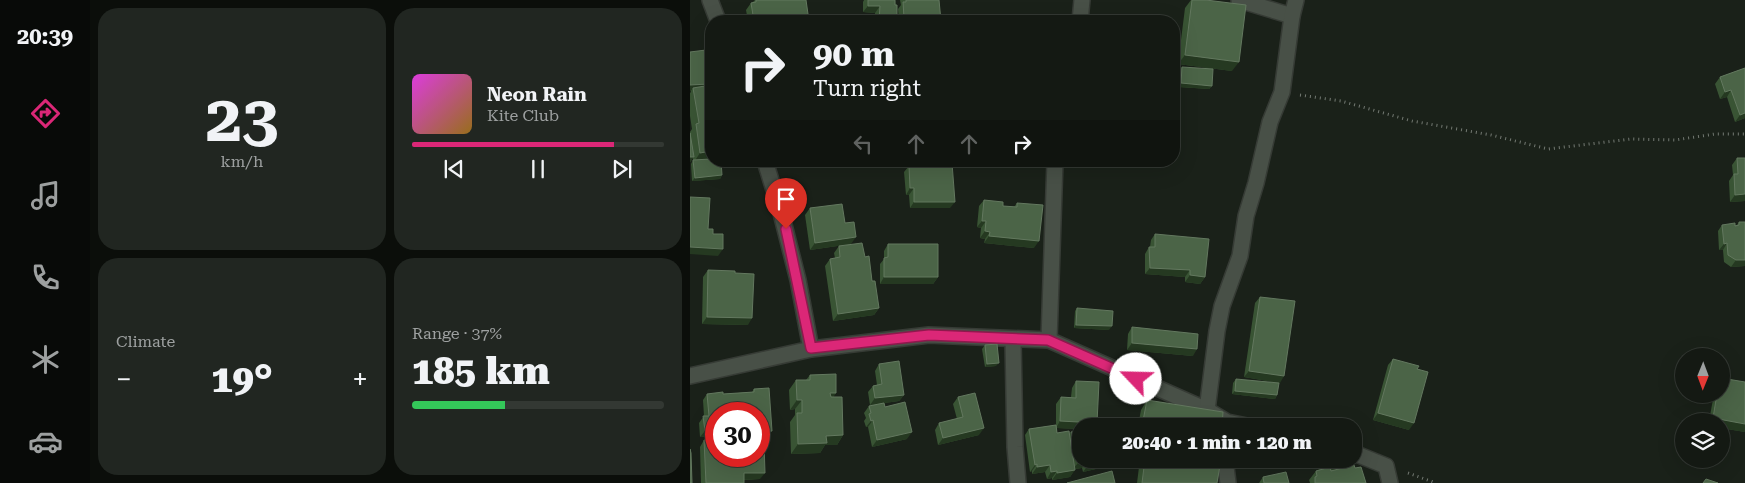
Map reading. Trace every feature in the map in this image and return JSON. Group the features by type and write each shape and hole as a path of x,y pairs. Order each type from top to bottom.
{"street":[{"path":"710,0 716,15"},
{"path":"1081,15 1082,0"},
{"path":"1239,0 1292,16"},
{"path":"1207,410 1216,330 1222,306 1240,256 1246,216 1256,183 1270,122 1282,92 1292,16 1296,0"},
{"path":"767,167 782,213 798,280 811,348"},
{"path":"1048,340 1055,167"},
{"path":"690,376 811,348 929,335 1048,340 1207,410 1218,418"},
{"path":"1013,340 1015,447 1018,483"},
{"path":"1362,456 1386,466 1390,483"},
{"path":"1226,468 1228,483"}],"path":[{"path":"1282,92 1341,101 1412,121 1491,135 1548,149 1631,139 1675,140 1714,134 1745,134"},
{"path":"1386,466 1436,483"}],"building":[{"path":"756,0 806,0 808,15 753,15 751,3 756,2"},
{"path":"868,0 895,0 897,15 879,15 880,6 868,6"},
{"path":"906,0 939,0 940,15 904,15 903,2 906,2"},
{"path":"1192,0 1246,5 1239,62 1185,55"},
{"path":"705,50 705,84 690,85 690,52"},
{"path":"1182,67 1213,69 1212,86 1181,83"},
{"path":"1745,68 1745,113 1740,115 1731,90 1725,92 1720,77"},
{"path":"705,86 705,152 700,153 696,124 699,123 693,88"},
{"path":"690,133 694,157 690,157"},
{"path":"1737,158 1745,158 1745,194 1735,195 1734,174 1738,174"},
{"path":"705,159 705,167 721,167 722,175 695,178 693,160"},
{"path":"909,167 952,167 955,202 914,202 914,188 910,188"},
{"path":"690,197 710,198 708,229 713,229 713,234 723,234 723,249 690,247"},
{"path":"984,200 1003,202 1003,206 1017,207 1017,203 1043,205 1039,241 989,236 990,232 985,231 986,221 982,221"},
{"path":"842,204 845,223 854,222 856,237 815,243 810,208"},
{"path":"1739,222 1745,222 1745,260 1736,260 1728,255 1727,243 1724,244 1722,225 1735,223 1735,226 1739,225"},
{"path":"1155,234 1209,239 1205,277 1190,275 1190,270 1150,268 1149,247 1155,247"},
{"path":"862,243 865,257 869,256 872,281 875,281 879,308 838,314 830,259 840,257 839,246"},
{"path":"888,244 938,244 938,277 884,277 884,258 888,257"},
{"path":"708,270 754,274 752,318 707,317"},
{"path":"1260,297 1295,301 1284,376 1249,371"},
{"path":"1077,308 1113,311 1112,326 1076,325"},
{"path":"1132,327 1198,334 1197,349 1132,343"},
{"path":"997,344 999,363 987,364 985,345"},
{"path":"1393,359 1419,366 1417,369 1428,372 1414,423 1378,413"},
{"path":"899,361 904,395 875,398 873,386 882,384 879,364"},
{"path":"836,374 836,393 830,393 831,397 842,397 843,435 826,436 827,443 798,444 797,413 802,413 802,400 797,400 796,380 810,380 810,375"},
{"path":"1236,379 1279,383 1277,395 1235,391"},
{"path":"1730,380 1745,382 1745,424 1730,421 1730,413 1714,413 1716,403 1730,403"},
{"path":"1076,381 1099,382 1097,418 1072,418 1072,422 1060,421 1061,397 1076,398"},
{"path":"769,388 770,402 708,402 707,394 754,392 754,389"},
{"path":"975,393 984,428 943,438 939,423 963,417 958,397"},
{"path":"1147,400 1223,412 1223,418 1144,418"},
{"path":"770,402 772,431 770,431"},
{"path":"905,402 912,432 877,440 873,420 871,421 869,414 871,413 869,406 884,403 885,407"},
{"path":"1056,425 1057,433 1069,431 1072,468 1075,470 1057,473 1057,471 1051,472 1050,465 1037,467 1037,464 1035,465 1029,429"},
{"path":"690,449 691,453 692,483 690,483"},
{"path":"705,467 765,467 765,473 744,473 744,483 706,483"},
{"path":"1144,468 1220,468 1217,483 1142,483"},
{"path":"1330,468 1331,471 1342,468 1361,468 1366,483 1315,483 1316,471"},
{"path":"1112,471 1115,483 1067,483"},
{"path":"1286,472 1289,483 1264,483 1263,477"},
{"path":"1706,479 1718,483 1703,483"}],"route":[{"path":"786,229 811,348 929,335 1048,340 1136,379"}]}
